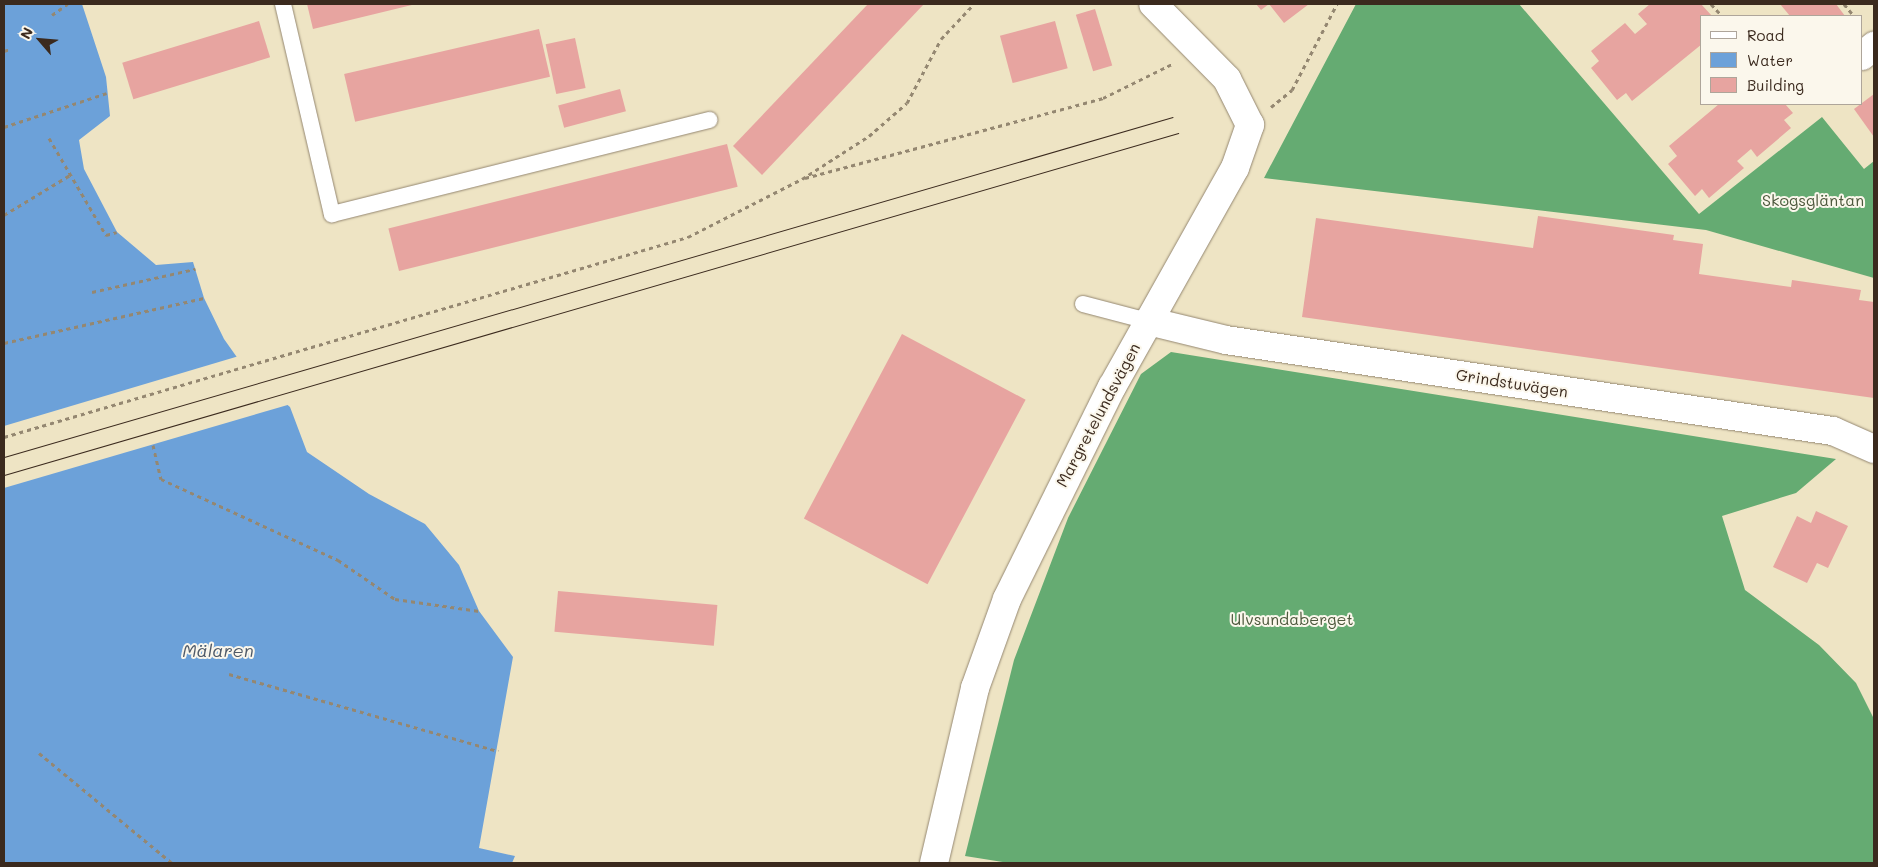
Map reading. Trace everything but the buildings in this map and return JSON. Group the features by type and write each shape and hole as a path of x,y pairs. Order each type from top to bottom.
{"street":[{"path":"1153,4 1227,79 1250,124"},
{"path":"1863,55 1874,46"},
{"name":"Margretelundsvägen","path":"934,863 975,688 1007,599 1148,322 1235,168 1250,124"},
{"name":"Grindstuvägen","path":"1148,322 1226,340 1833,431 1874,449"}],"lane":[{"path":"283,4 332,214 709,120"},
{"path":"1083,304 1148,322"}],"path":[{"path":"52,15 68,4"},
{"path":"4,437 454,307 688,237 802,179 869,136 907,103 941,39 974,4"},
{"path":"1250,124 1292,90 1337,4"},
{"path":"1711,4 1721,15"},
{"path":"1844,4 1853,15"},
{"path":"4,51 10,49"},
{"path":"802,179 1103,98 1200,50"},
{"path":"4,127 107,93"},
{"path":"49,138 106,235 117,232"},
{"path":"4,215 70,175"},
{"path":"92,292 195,269"},
{"path":"4,343 204,298"},
{"path":"153,445 161,479 338,560 395,599 479,611"},
{"path":"228,674 498,752"},
{"path":"39,753 172,863"}],"green space":[{"name":"Skogsgläntan","path":"1356,4 1519,4 1699,214 1822,117 1864,169 1874,161 1874,278 1706,230 1264,178"},
{"name":"Ulvsundaberget","path":"1171,352 1836,459 1796,493 1722,516 1745,590 1819,645 1856,683 1874,719 1874,863 1009,863 965,856 1014,660 1068,518 1141,374"}],"water":[{"name":"Mälaren","path":"4,4 82,4 106,77 110,116 79,140 84,169 117,232 156,265 193,262 204,298 224,339 246,370 290,407 307,452 369,494 425,524 459,565 479,611 513,657 479,848 515,856 512,863 4,863"}],"pier":[{"path":"239,356 291,404 4,488 4,426"}],"tram line":[{"path":"4,457 1173,117"},
{"path":"4,475 1178,133"}]}
